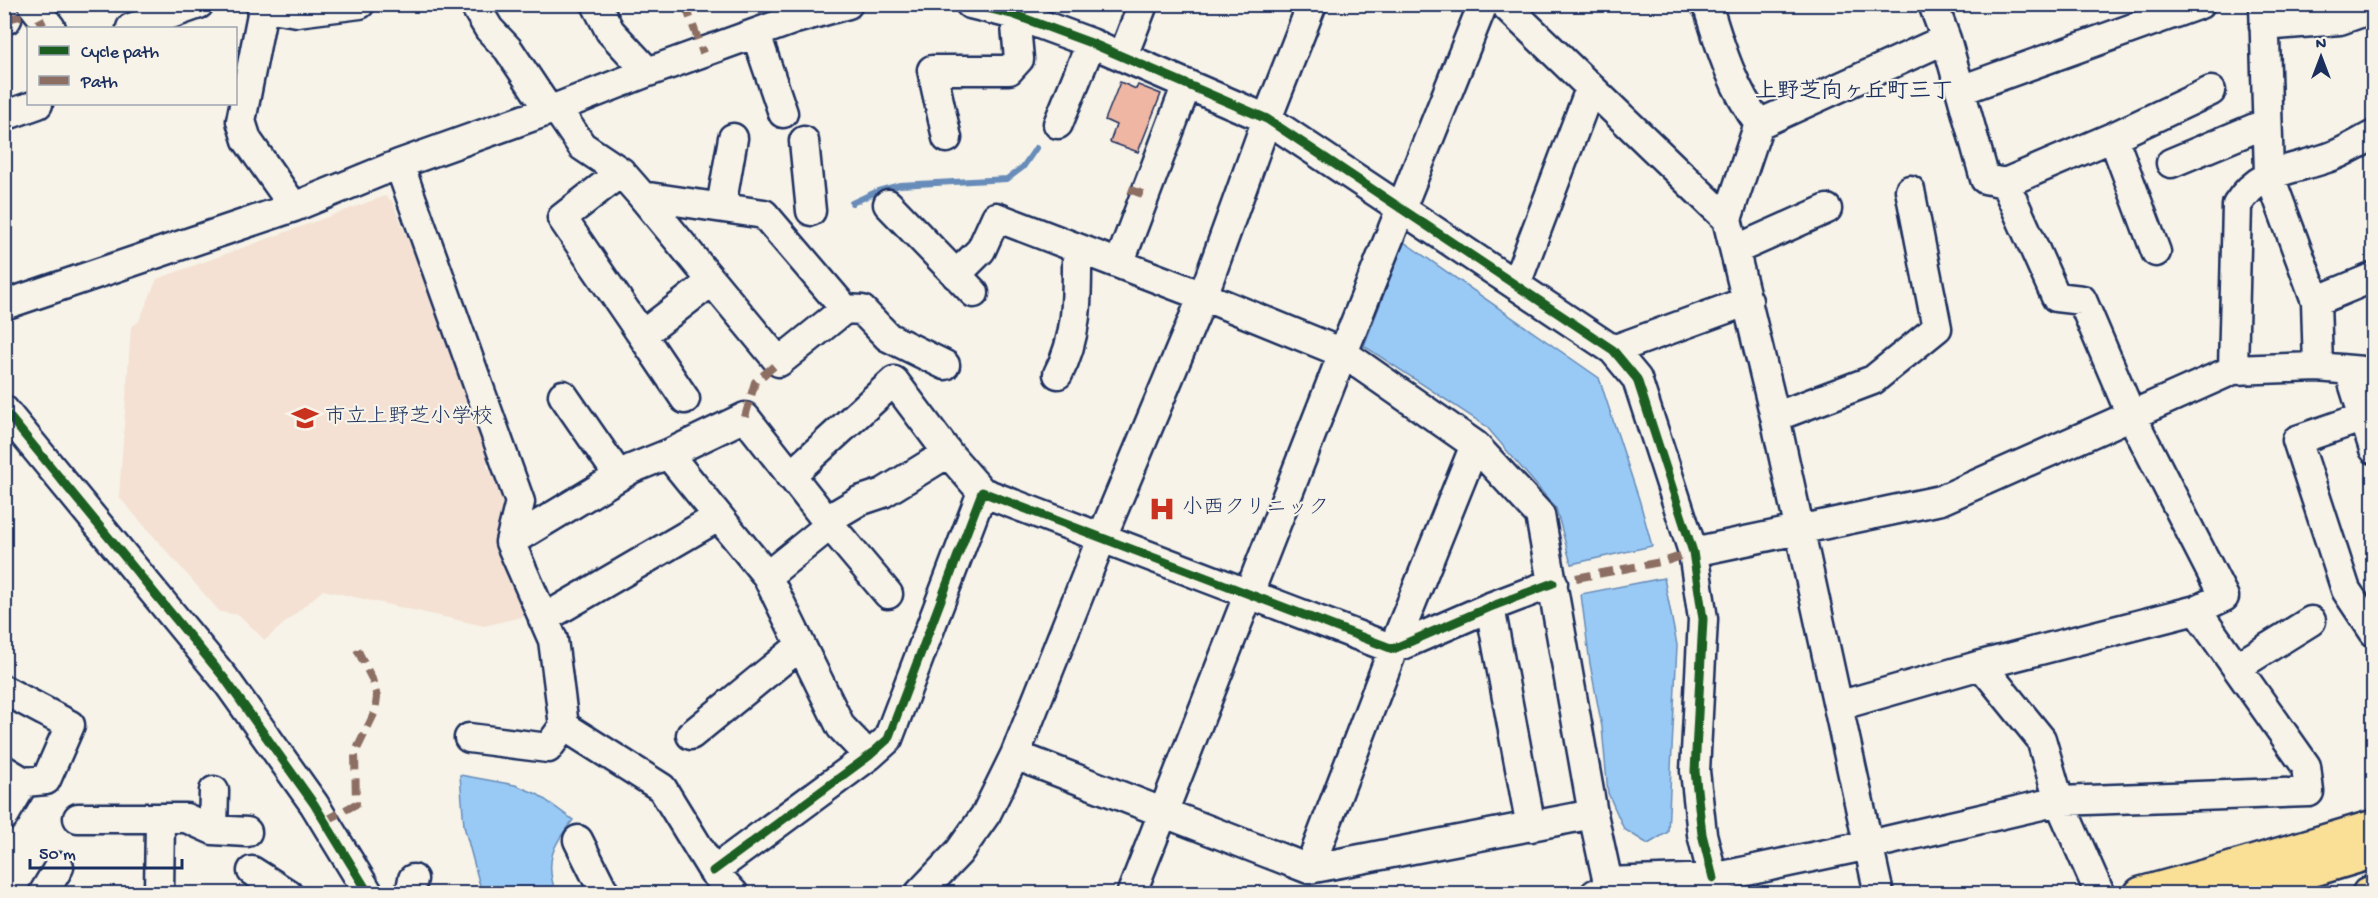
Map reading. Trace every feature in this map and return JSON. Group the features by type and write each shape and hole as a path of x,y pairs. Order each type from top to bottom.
{"main road":[{"path":"2141,894 2373,827"},
{"path":"2231,894 2373,851"},
{"path":"2303,894 2373,874"},
{"path":"2369,894 2373,892"}],"street":[{"path":"32,4 50,27"},
{"path":"294,207 247,140 241,121 264,6 297,12 360,4"},
{"path":"474,4 489,29 508,49 582,146 621,172 642,195 779,362 845,309 862,310 888,337 945,365"},
{"path":"596,4 610,31 648,72"},
{"path":"4,305 294,207 399,164 648,72 795,19 848,4"},
{"path":"970,4 1015,15 1091,43 1267,119 1613,350 1637,380 1693,552 1703,619 1695,771 1702,834 1713,878"},
{"path":"1123,56 1143,4"},
{"path":"919,894 959,852 986,814 1015,755 1102,537 1203,296 1267,119 1312,4"},
{"path":"1132,892 1343,352 1483,4"},
{"path":"1504,4 1727,219 1775,417 1879,894"},
{"path":"1933,4 1946,39 1985,179 2005,183 2113,137 2211,91"},
{"path":"1960,90 2200,4"},
{"path":"1712,6 1724,59 1750,112 1759,124"},
{"path":"2319,367 2316,301 2269,174 2264,15 2340,20 2373,8"},
{"path":"135,27 191,14"},
{"path":"947,138 932,70 1009,69 1019,59 1015,15"},
{"path":"756,34 783,113"},
{"path":"1727,219 1759,124 1946,39"},
{"path":"1058,124 1091,43"},
{"path":"1144,168 1182,82"},
{"path":"1119,264 1182,82"},
{"path":"1516,284 1590,89"},
{"path":"4,116 35,105"},
{"path":"2171,162 2267,123"},
{"path":"2233,370 2237,205 2246,191 2269,174 2327,158 2373,135"},
{"path":"2113,137 2156,252"},
{"path":"721,207 733,138"},
{"path":"642,195 764,214 821,210 804,141"},
{"path":"399,164 520,502 510,542 553,640 564,726 548,748 469,738"},
{"path":"621,172 562,218 686,399"},
{"path":"1838,706 2196,610 2224,597 2131,415 2082,300 2056,297 2005,183"},
{"path":"1775,417 1873,381 1937,328 1910,190"},
{"path":"888,204 965,284 996,217 1343,352 1475,445 1540,515 1593,814 1604,889 1713,878 2059,801 2309,792 2306,766 2196,610"},
{"path":"1735,250 1827,209"},
{"path":"764,214 845,309"},
{"path":"1058,374 1067,357 1077,313 1077,248"},
{"path":"2316,301 2373,277"},
{"path":"642,335 712,281"},
{"path":"1613,350 1748,301"},
{"path":"790,476 894,381 918,351"},
{"path":"1693,552 1941,500 2233,370 2319,367 2361,371 2364,417 2373,449"},
{"path":"894,381 948,453 982,492 1393,649 1490,607 1553,583"},
{"path":"563,395 619,476"},
{"path":"4,410 225,679 314,804 369,894"},
{"path":"510,542 619,476 745,417 790,476 888,594"},
{"path":"2364,417 2297,440 2346,590 2373,632"},
{"path":"1309,869 1393,649 1475,445"},
{"path":"767,576 829,523 859,501 883,493 948,453"},
{"path":"668,454 767,576 841,728 869,756"},
{"path":"713,871 869,756 888,739 982,492"},
{"path":"543,619 718,517"},
{"path":"1490,607 1531,826"},
{"path":"2236,667 2311,621"},
{"path":"691,735 800,646"},
{"path":"1981,666 2041,739 2059,801 2100,894"},
{"path":"4,690 70,725 46,780 14,776 4,816"},
{"path":"564,726 662,788 713,871 734,894"},
{"path":"1015,755 1309,869 1593,814"},
{"path":"213,830 214,791"},
{"path":"78,818 186,818 213,830 247,832"},
{"path":"159,894 160,818"},
{"path":"578,840 606,894"},
{"path":"43,894 59,867"},
{"path":"252,871 288,894"}],"shaded area":[{"path":"385,196 392,201 489,436 487,467 511,494 530,615 484,626 323,590 265,640 239,615 220,612 119,497 131,327 139,321 157,279"}],"water":[{"path":"1404,242 1599,378 1652,546 1571,564 1556,508 1486,426 1364,346"},
{"path":"1664,578 1677,645 1668,832 1648,844 1624,829 1608,793 1602,727 1590,664 1581,594"},
{"path":"460,775 515,785 537,794 573,820 560,837 552,854 552,882 556,893 482,893 464,826"}],"building":[{"path":"1120,82 1136,89 1138,85 1161,94 1138,152 1110,142 1116,125 1105,120"}],"waterway":[{"path":"852,203 878,191 900,185 1007,179 1023,167 1036,148"}],"marked path":[{"path":"685,4 703,53"},
{"path":"7,19 29,14"},
{"path":"37,24 45,20"},
{"path":"1129,189 1145,195"},
{"path":"745,417 755,382 779,362"},
{"path":"1576,578 1666,561 1693,552"},
{"path":"325,821 356,804 355,753 375,712 377,697 372,679 357,649"}],"cycle path":[{"path":"970,4 1015,15 1091,43 1267,119 1613,350 1637,379 1693,552 1703,619 1695,771 1702,834 1713,878"},
{"path":"4,410 225,679 314,804 369,894"},
{"path":"713,871 869,756 888,739 982,492 1393,649 1490,607 1553,583"}],"place":[{"name":"市立上野芝小学校","path":"305,418"},
{"name":"小西クリニック","path":"1162,509"}],"district":[{"name":"上野芝向ヶ丘町三丁","path":"1854,93"}]}
